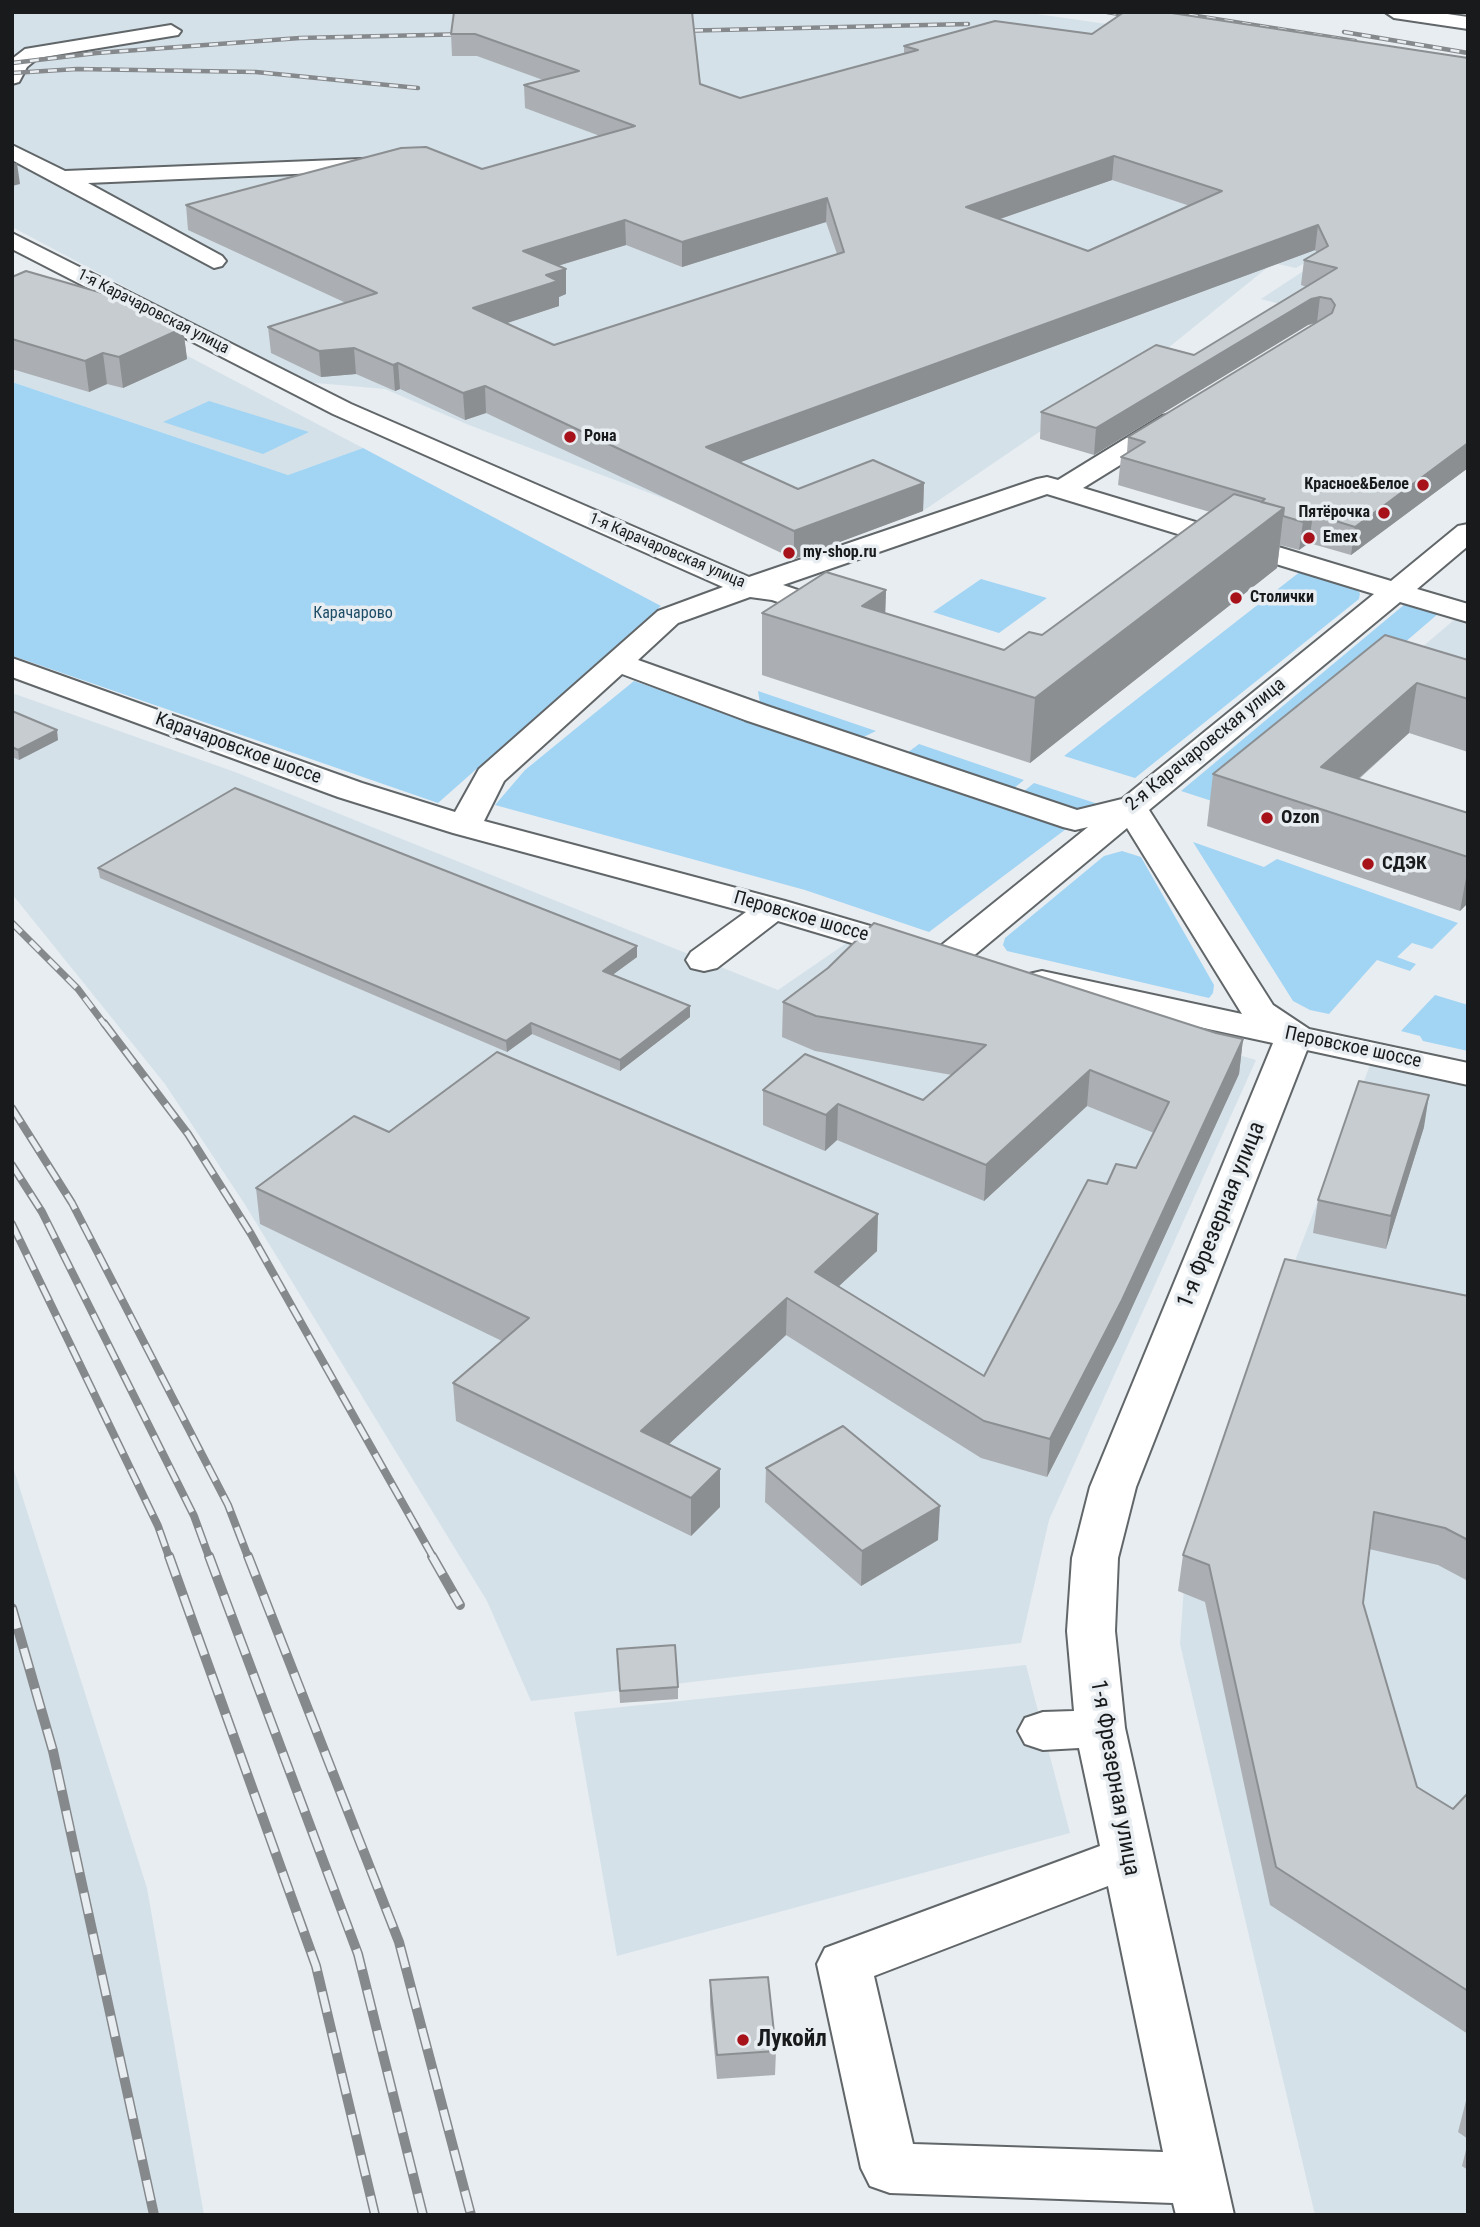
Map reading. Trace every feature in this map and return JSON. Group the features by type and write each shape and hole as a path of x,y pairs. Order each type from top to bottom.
{"street":[{"path":"1394,12 1468,23"},
{"path":"12,78 18,64 32,53 171,31"},
{"path":"12,151 214,261"},
{"path":"61,178 409,163"},
{"name":"1-я Карачаровская улица","path":"12,240 342,409 750,588 1047,485 1468,613"},
{"path":"151,337 184,328"},
{"path":"1062,489 1192,409"},
{"name":"2-я Карачаровская улица","path":"946,960 1468,532"},
{"path":"1172,554 1198,533"},
{"path":"465,826 490,776 668,617 750,588 778,592 870,625"},
{"path":"619,663 756,713 1075,820 1131,807 1259,1012 1295,1035"},
{"name":"Карачаровское шоссе","path":"12,667 350,790 465,826"},
{"name":"Перовское шоссе","path":"465,826 773,908 946,960 1191,1016 1295,1035 1468,1074"},
{"path":"704,960 773,908"},
{"name":"1-я Фрезерная улица","path":"1200,2196 1100,1728 1091,1630 1095,1558 1113,1487 1295,1035"},
{"path":"1043,1731 1100,1728"},
{"path":"1128,1857 844,1964 890,2168 1200,2196"}],"shaded area":[{"path":"12,12 1023,12 1414,68 1468,353 1261,299 1399,208 1296,268 1273,263 1126,382 1051,424 923,511 872,488 684,506 469,425 385,389 304,382 12,227"},
{"path":"56,287 363,448 288,475 12,382 12,304"},
{"path":"1468,608 1468,661 1421,648"},
{"path":"12,693 235,772 778,990 848,942 1256,1060 1049,1520 1021,1643 531,1701 487,1601 244,1203 165,1084 12,894"},
{"path":"1370,1065 1468,1087 1468,2215 1315,2215 1180,1644 1187,1543"},
{"path":"12,1464 147,1888 204,2215 12,2215"},
{"path":"1026,1665 1070,1833 617,1956 574,1712"}],"green space":[{"name":"Карачарово","path":"12,382 288,475 363,448 661,606 438,803 12,656"},
{"path":"209,401 309,432 263,454 163,422"},
{"path":"1301,571 1354,588 1360,593 1359,599 1135,778 1064,756"},
{"path":"981,579 1047,598 999,633 933,612"},
{"path":"1405,604 1439,613 1218,803 1181,791"},
{"path":"634,681 1048,820 1066,829 929,932 805,890 495,805 525,770"},
{"path":"758,691 876,731 855,741 761,709"},
{"path":"919,744 1024,780 1008,793 905,758 907,753"},
{"path":"1034,783 1101,805 1086,813 1018,796"},
{"path":"1193,842 1264,867 1277,859 1458,923 1432,949 1412,943 1397,957 1416,964 1410,971 1377,960 1329,1014 1310,1010 1293,1001"},
{"path":"1122,851 1141,857 1214,985 1209,998 1007,951 1003,945 1005,938 1104,856"},
{"path":"1435,995 1468,1005 1468,1051 1423,1041 1420,1036 1401,1031"}],"building":[{"path":"454,12 692,12 700,84 740,98 918,50 904,46 995,21 1092,34 1124,12 1165,12 1468,58 1468,443 1355,527 1313,514 1303,522 1283,516 1284,508 1261,502 1265,499 1121,457 1145,442 1128,437 1332,313 1335,305 1331,299 1320,297 1311,299 1096,428 1041,412 1156,345 1194,355 1337,268 1304,260 1328,246 1318,225 706,447 798,489 873,460 924,483 794,531 485,386 463,393 398,363 393,365 354,348 319,351 268,327 377,293 186,205 401,148 426,147 482,169 635,126 524,85 579,71 475,34 451,34","holes":["1114,156 1222,191 1088,251 966,207","827,198 844,252 554,345 473,308 558,281 546,275 566,269 523,251 625,220 682,242"]},
{"path":"26,271 130,301 183,328 119,357 103,353 85,361 12,339 12,277"},
{"path":"1234,494 1284,508 1035,698 762,613 826,572 886,590 862,606 1004,650 1029,632 1042,635"},
{"path":"1385,635 1468,660 1468,699 1417,683 1321,767 1468,813 1468,857 1213,774"},
{"path":"12,711 57,730 18,750 12,747"},
{"path":"235,788 637,946 603,971 690,1006 620,1060 531,1023 506,1041 98,868"},
{"path":"874,923 1216,1033 1243,1039 1122,1300 1050,1439 984,1421 787,1298 641,1431 720,1469 691,1498 453,1383 529,1318 256,1188 354,1116 389,1132 497,1052 878,1214 815,1272 984,1376 1088,1180 1107,1184 1116,1164 1136,1168 1169,1102 1090,1070 986,1165 838,1104 826,1115 763,1090 805,1054 923,1100 986,1045 816,1016 783,1002 828,968"},
{"path":"1359,1081 1429,1095 1391,1216 1318,1200"},
{"path":"1285,1259 1468,1296 1468,1540 1445,1528 1374,1512 1363,1603 1417,1787 1453,1809 1468,1793 1468,1991 1276,1867 1209,1565 1183,1555"},
{"path":"843,1426 940,1506 862,1551 766,1468"},
{"path":"675,1645 678,1687 620,1691 617,1649"},
{"name":"Лукойл","path":"768,1977 776,2051 717,2055 710,1980"}],"railway":[{"path":"1107,12 1138,17"},
{"path":"1171,12 1355,41"},
{"path":"676,31 968,24"},
{"path":"1344,32 1468,53"},
{"path":"12,63 97,53 300,38 470,34"},
{"path":"12,73 77,69 256,72 418,88"},
{"path":"12,923 78,989 105,1025"},
{"path":"104,1023 188,1134 251,1234 433,1557"},
{"path":"12,1108 72,1203 228,1505 248,1557"},
{"path":"12,1165 42,1212 194,1516 209,1557"},
{"path":"12,1224 158,1526 169,1557"},
{"path":"169,1556 316,1966 375,2215"},
{"path":"209,1556 358,1954 423,2215"},
{"path":"248,1556 399,1942 471,2215"},
{"path":"432,1556 460,1605"},
{"path":"12,1608 53,1751 154,2215"}],"place":[{"name":"Рона","path":"570,437"},
{"name":"Красное&Белое","path":"1423,485"},
{"name":"Пятёрочка","path":"1384,513"},
{"name":"Emex","path":"1309,538"},
{"name":"my-shop.ru","path":"789,553"},
{"name":"Столички","path":"1236,598"},
{"name":"Ozon","path":"1267,818"},
{"name":"СДЭК","path":"1368,864"},
{"name":"Лукойл","path":"743,2040"}]}
